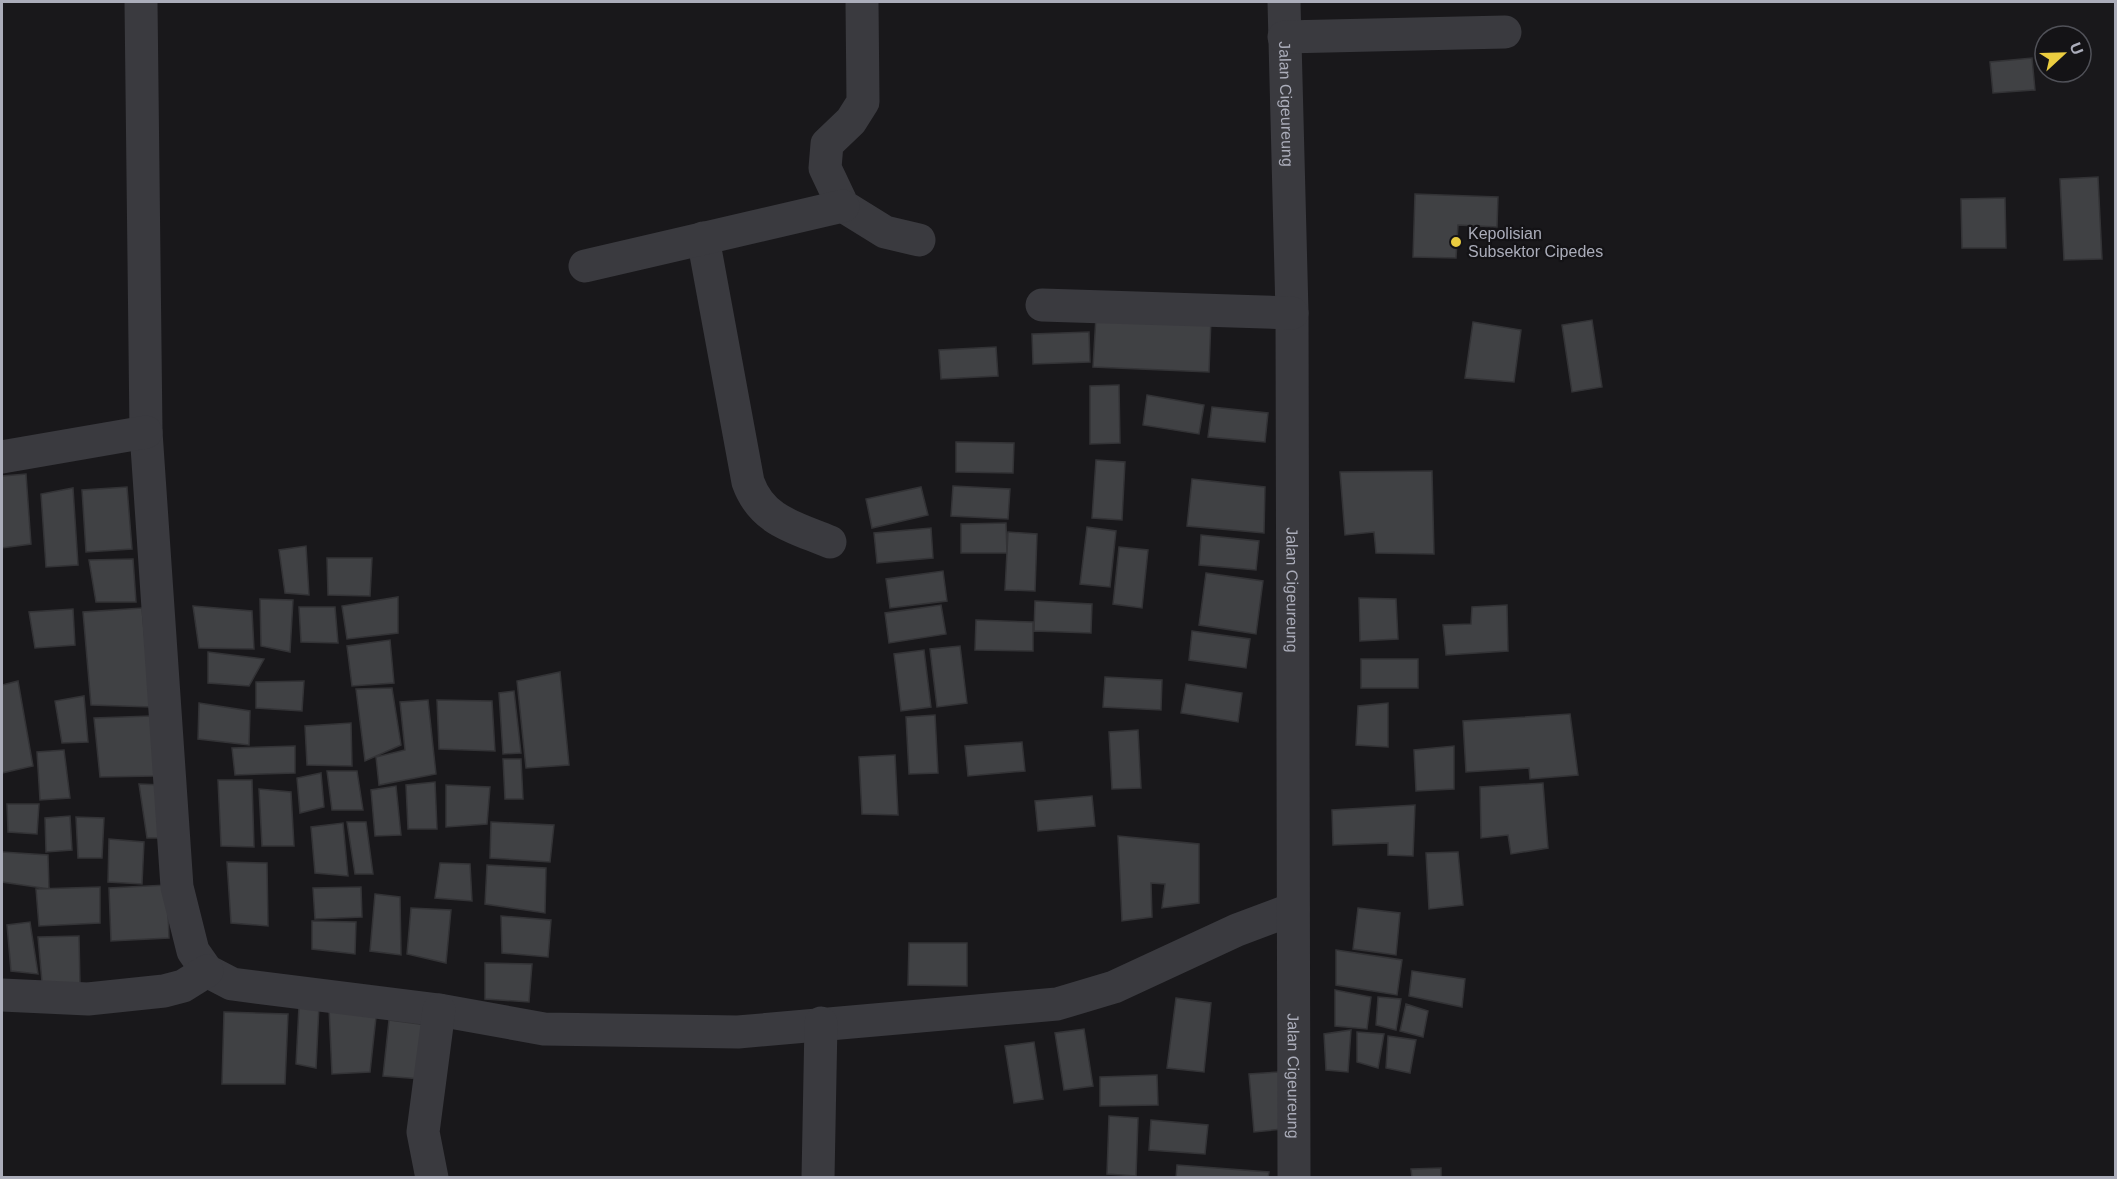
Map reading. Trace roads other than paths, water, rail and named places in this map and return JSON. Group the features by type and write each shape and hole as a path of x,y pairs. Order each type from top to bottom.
{"street":[{"path":"141,2 147,432 177,887 193,951 207,971 232,984 439,1010 544,1029 738,1032 1057,1004 1114,987 1237,930 1293,909"},
{"path":"862,2 863,102 851,121 827,144 825,168 843,206 885,232 919,240"},
{"name":"Jalan Cigeureung","path":"1284,2 1293,313 1294,1178"},
{"path":"1284,37 1505,32"},
{"path":"585,266 843,206"},
{"path":"703,238 748,482 753,496 774,518 830,542"},
{"path":"1042,305 1293,313"},
{"path":"2,457 147,432"},
{"path":"2,995 88,999 164,991 183,986 207,971"},
{"path":"432,1178 423,1132 439,1010"},
{"path":"818,1178 821,1023"}],"place":[{"name":"Kepolisian Subsektor Cipedes","path":"1456,242"}]}
